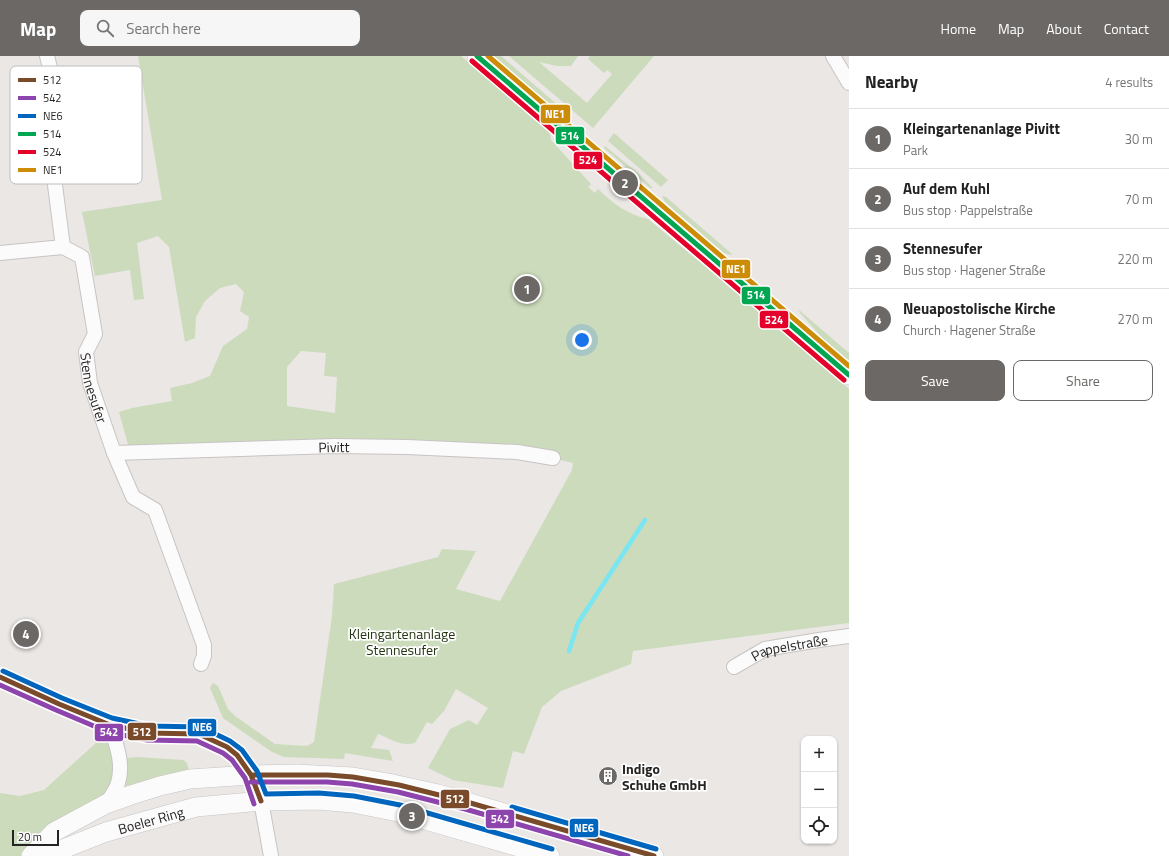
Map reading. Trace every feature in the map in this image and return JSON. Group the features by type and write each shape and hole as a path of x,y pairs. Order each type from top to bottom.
{"main road":[{"path":"477,56 849,375"},
{"path":"250,774 261,801"},
{"name":"Boeler Ring","path":"31,856 54,832 106,804 160,786 190,779 250,774 296,774 352,777 406,786 468,802 654,856"},
{"name":"Boeler Ring","path":"45,856 106,832 196,807 261,801 319,800 353,803 398,812 550,856"}],"street":[{"path":"47,56 50,66"},
{"path":"833,56 849,83"},
{"path":"0,253 64,247 55,184"},
{"name":"Stennesufer","path":"64,247 82,257 95,334 86,352 90,383 114,453 133,497 155,510 204,645 204,656 201,664"},
{"name":"Pivitt","path":"114,453 334,446 407,447 517,452 553,458"},
{"name":"Pappelstraße","path":"734,667 765,649 849,636"},
{"path":"0,677 110,725 148,733 199,734 227,747 237,755 250,774"},
{"name":"Boeler Ring","path":"106,804 118,784 120,769 118,751 110,725"},
{"path":"261,801 271,856"}],"green space":[{"name":"Kleingartenanlage Stennesufer","path":"138,56 461,56 550,132 551,140 591,184 588,187 595,193 598,189 615,204 633,214 648,219 795,341 849,389 849,623 633,651 631,664 561,691 542,707 524,754 513,751 503,788 453,780 428,768 450,729 469,720 477,725 488,708 456,689 444,711 432,724 427,722 415,743 405,744 378,734 371,748 389,750 393,761 345,753 344,759 284,757 272,752 223,718 210,688 213,683 218,686 228,709 235,716 275,744 307,746 314,742 332,616 334,584 438,557 442,549 476,551 456,589 500,601 572,470 573,463 517,452 129,448 119,412 132,408 172,401 170,388 192,383 210,376 223,346 247,329 249,317 240,311 244,292 236,284 220,288 205,301 196,317 195,338 185,342 169,247 158,236 137,243 144,299 134,300 130,270 95,276 82,212 162,200 142,80 142,66 140,66","holes":["301,351 326,353 324,376 337,377 335,413 287,406 287,367"]},
{"path":"492,56 501,56 567,113 567,115 564,115 533,91"},
{"path":"509,56 578,56 571,66 557,66 539,62 587,103 612,74 607,70 604,73 588,59 590,57 588,56 654,56 593,128"},
{"path":"614,133 668,180 661,187 608,141"},
{"path":"605,146 638,173 653,188 650,188 604,148"},
{"path":"662,196 666,197 732,254 724,253 665,202"},
{"path":"799,310 849,353 849,360 845,359 827,343"},
{"path":"107,733 118,784 31,856 0,856 0,793 20,796 44,790"},
{"path":"137,757 183,760 187,763 189,770 126,786 127,758"}],"waterway":[{"path":"569,651 578,623 645,520"}],"transit line":[{"name":"514","path":"477,56 849,375"},
{"name":"NE1","path":"488,56 849,366"},
{"name":"524","path":"472,61 844,380"},
{"name":"NE6","path":"3,671 62,698 112,718 149,726 201,727 230,741 242,750 257,771 266,794 319,793 354,796 400,805 552,849"},
{"name":"512","path":"0,677 110,725 148,733 199,734 227,747 237,755 251,775 261,801"},
{"name":"542","path":"0,685 108,732 147,740 197,741 223,753 232,760 245,778 254,804"},
{"name":"512","path":"251,775 328,775 353,777 399,785 467,802 654,856"},
{"name":"542","path":"251,782 327,782 352,784 398,792 465,809 628,856"},
{"name":"NE6","path":"512,807 656,849"}],"place":[{"name":"Auf dem Kuhl","path":"625,183"},
{"name":"Kleingartenanlage Pivitt","path":"527,289"},
{"name":"Neuapostolische Kirche","path":"26,634"},
{"name":"Indigo Schuhe GmbH","path":"608,776"},
{"name":"Stennesufer","path":"412,816"}]}
